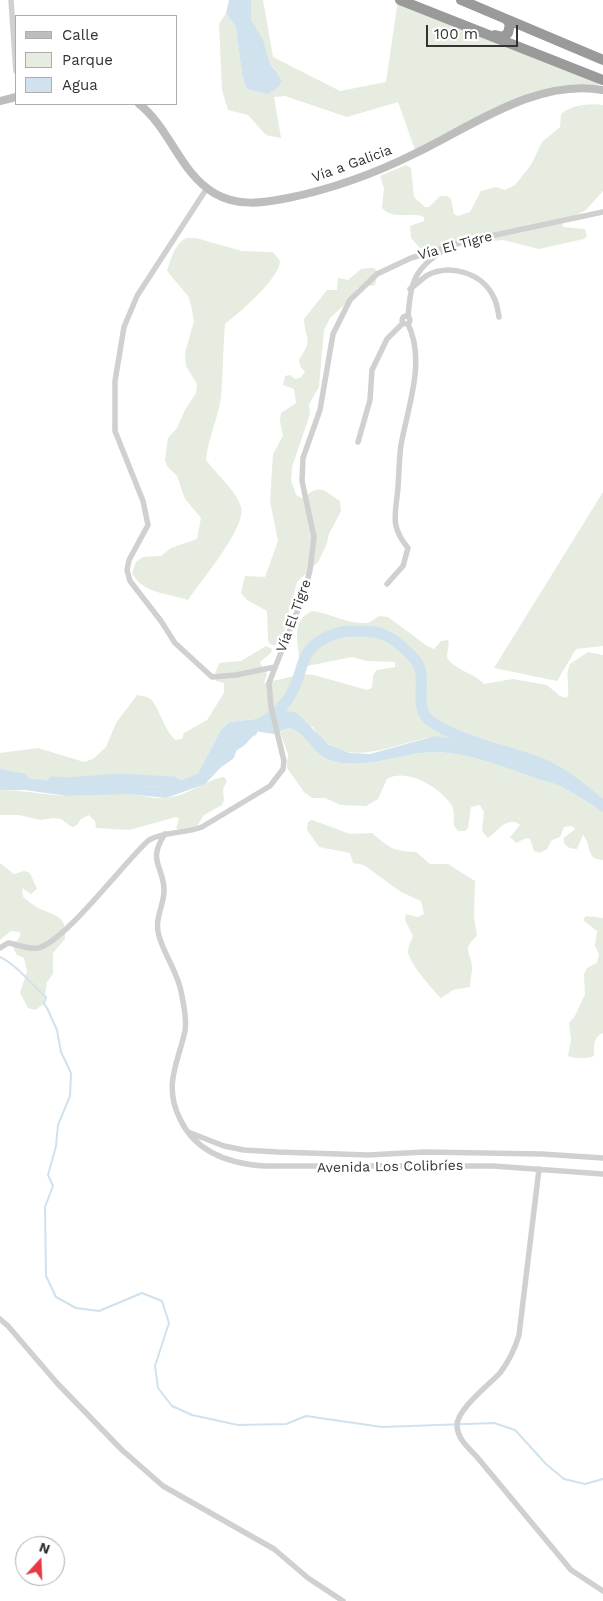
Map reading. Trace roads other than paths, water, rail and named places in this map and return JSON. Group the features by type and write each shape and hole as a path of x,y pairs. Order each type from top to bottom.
{"highway":[{"path":"400,0 603,80"},
{"path":"461,0 603,60"},
{"path":"468,27 503,37 508,33 510,27 506,19"}],"street":[{"path":"11,0 15,57"},
{"name":"Vía a Galicia","path":"140,105 153,118 192,175 207,188 224,198 249,203 295,196 364,176 416,153 486,118 540,95 573,89 603,90"},
{"path":"0,101 15,97"},
{"path":"207,188 137,296 124,327 114,382 115,431 143,501 148,525 129,560 127,570 130,581 157,614 174,643 212,677 236,675 275,666"},
{"name":"Vía El Tigre","path":"0,948 8,943 36,949 48,944 68,928 149,840 165,834 202,828 270,786 283,769 284,761 271,707 269,683 295,619 310,570 314,536 302,480 303,458 320,410 333,334 340,316 356,293 377,274 394,265 467,241 603,212"},
{"path":"358,442 370,400 372,370 387,340 410,320 408,317 410,289 418,272 431,259 467,241"},
{"path":"410,289 426,276 445,270 465,272 482,282 494,298 499,317"},
{"path":"387,584 403,566 408,548 399,537 394,524 401,444 410,408 416,352 413,335 406,323"},
{"name":"Avenida Los Colibríes","path":"165,834 160,842 156,858 164,891 158,910 157,926 159,937 180,984 185,1029 172,1071 172,1092 179,1118 187,1132 207,1150 223,1159 242,1165 296,1168 493,1166 603,1174"},
{"name":"Avenida Los Colibríes","path":"187,1132 224,1146 270,1152 368,1155 425,1152 523,1153 603,1158"},
{"path":"539,1169 519,1335 513,1353 501,1372 462,1412 457,1424 460,1440 478,1457 571,1570 603,1591"},
{"path":"0,1319 57,1383 122,1450 163,1486 274,1549 308,1578 343,1601"}],"water":[{"path":"229,0 251,0 251,20 263,39 270,63 282,81 277,88 268,94 247,89 242,75 236,27 226,13"},
{"path":"283,710 297,713 329,745 350,753 370,754 435,736 507,750 557,772 603,800 603,811 557,785 486,761 461,755 436,752 423,753 356,764 330,760 319,753 300,734 289,728 273,734 255,731 240,735 234,743 227,761 205,784 166,798 129,794 67,796 25,790 0,790 0,776 67,783 103,781 155,787 178,782 198,773 221,730 229,722 256,719 268,713"}],"waterway":[{"path":"219,762 229,755 232,747 252,731 253,727 281,708 294,689 303,662 313,647 321,640 334,634 365,631 382,634 391,639 403,647 417,662 421,673 422,708 429,720 439,727 466,739 555,770 603,806"},
{"path":"0,775 23,779"},
{"path":"53,782 67,783 120,779 173,782 179,786 188,784"},
{"path":"0,957 18,970 46,997 44,1004 57,1030 61,1052 71,1073 70,1096 58,1125 56,1146 48,1175 53,1186 45,1207 46,1276 56,1297 76,1308 99,1311 142,1293 162,1301 169,1323 155,1366 158,1388 172,1406 192,1415 238,1425 286,1424 306,1416 382,1427 494,1423 515,1430 546,1464 564,1479 585,1484 603,1479"}]}
